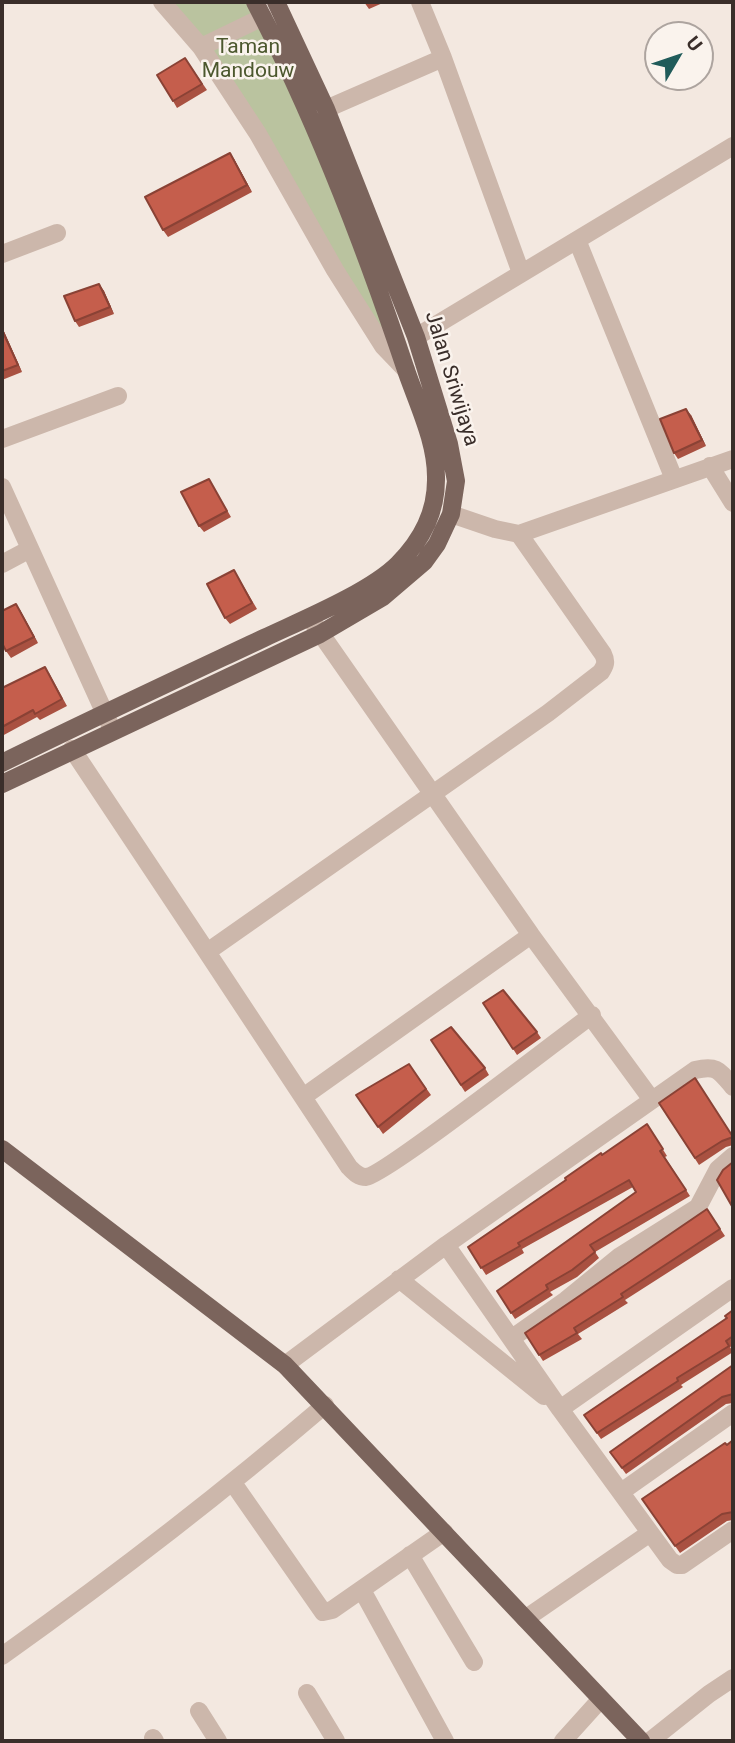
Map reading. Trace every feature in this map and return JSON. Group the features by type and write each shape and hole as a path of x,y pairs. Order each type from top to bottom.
{"main road":[{"name":"Jalan Sriwijaya","path":"2,783 320,634 383,597 424,562 437,544 450,514 456,481 449,444 416,337 326,109 276,2"},
{"name":"Jalan Sriwijaya","path":"2,763 104,712 309,617 375,582 396,567 422,535 430,516 436,479 435,459 407,370 309,115 259,9"},
{"path":"2,1149 285,1365 641,1741"}],"street":[{"path":"162,2 201,47 258,134 335,270 383,346 407,370"},
{"path":"420,2 521,273"},
{"path":"201,47 259,9"},
{"path":"326,109 443,58"},
{"path":"416,337 733,146"},
{"path":"2,254 57,233"},
{"path":"577,240 674,479"},
{"path":"2,439 118,397"},
{"path":"450,514 519,534 733,459"},
{"path":"710,466 733,503"},
{"path":"2,487 112,731"},
{"path":"207,952 548,713 590,682 605,666 603,654 519,534"},
{"path":"2,564 30,550"},
{"path":"309,617 531,936 592,1015 652,1100"},
{"path":"72,749 349,1167 357,1175 368,1177 378,1173 592,1015"},
{"path":"303,1097 531,936"},
{"path":"285,1365 446,1245 695,1070 710,1066 717,1069 733,1087"},
{"path":"512,1338 566,1300 620,1256 698,1206 718,1169 733,1156"},
{"path":"446,1245 560,1409 670,1560 682,1565 733,1530"},
{"path":"399,1279 560,1409"},
{"path":"560,1409 733,1288"},
{"path":"2,1656 108,1581 176,1525 233,1483 325,1405"},
{"path":"621,1492 733,1413"},
{"path":"233,1483 319,1609 327,1612 444,1532"},
{"path":"525,1619 650,1533"},
{"path":"410,1555 474,1662"},
{"path":"362,1590 445,1741"},
{"path":"650,1741 733,1678"},
{"path":"307,1693 336,1741"},
{"path":"563,1741 600,1700"},
{"path":"200,1711 218,1741"}],"green space":[{"path":"165,2 253,2 260,16 202,45"},
{"name":"Taman Mandouw","path":"262,18 404,367 203,48"}],"building":[{"path":"185,58 202,84 173,101 157,75"},
{"path":"230,153 247,185 163,230 145,197"},
{"path":"99,284 110,307 75,321 64,296"},
{"path":"2,330 18,365 2,371"},
{"path":"686,409 702,440 674,453 660,419"},
{"path":"209,479 227,511 199,526 181,492"},
{"path":"234,570 252,603 225,618 207,584"},
{"path":"16,604 34,637 6,651 2,643 2,611"},
{"path":"45,667 62,699 35,714 33,710 2,727 2,688"},
{"path":"503,990 537,1032 513,1049 483,1003"},
{"path":"451,1027 485,1068 461,1085 431,1040"},
{"path":"409,1064 426,1089 378,1127 356,1095"},
{"path":"695,1078 733,1137 695,1158 659,1103"},
{"path":"647,1124 663,1149 660,1151 686,1190 590,1245 595,1252 546,1285 548,1289 511,1313 497,1291 636,1192 629,1180 518,1243 520,1246 481,1268 468,1247 601,1153 602,1155"},
{"path":"733,1162 733,1208 717,1180 723,1170"},
{"path":"707,1209 720,1229 574,1328 577,1333 539,1355 525,1333"},
{"path":"733,1310 733,1336 726,1341 729,1346 597,1433 584,1415 727,1318 725,1316"},
{"path":"733,1365 733,1394 722,1397 622,1468 610,1452"},
{"path":"733,1440 733,1512 722,1514 675,1546 642,1499"}]}
